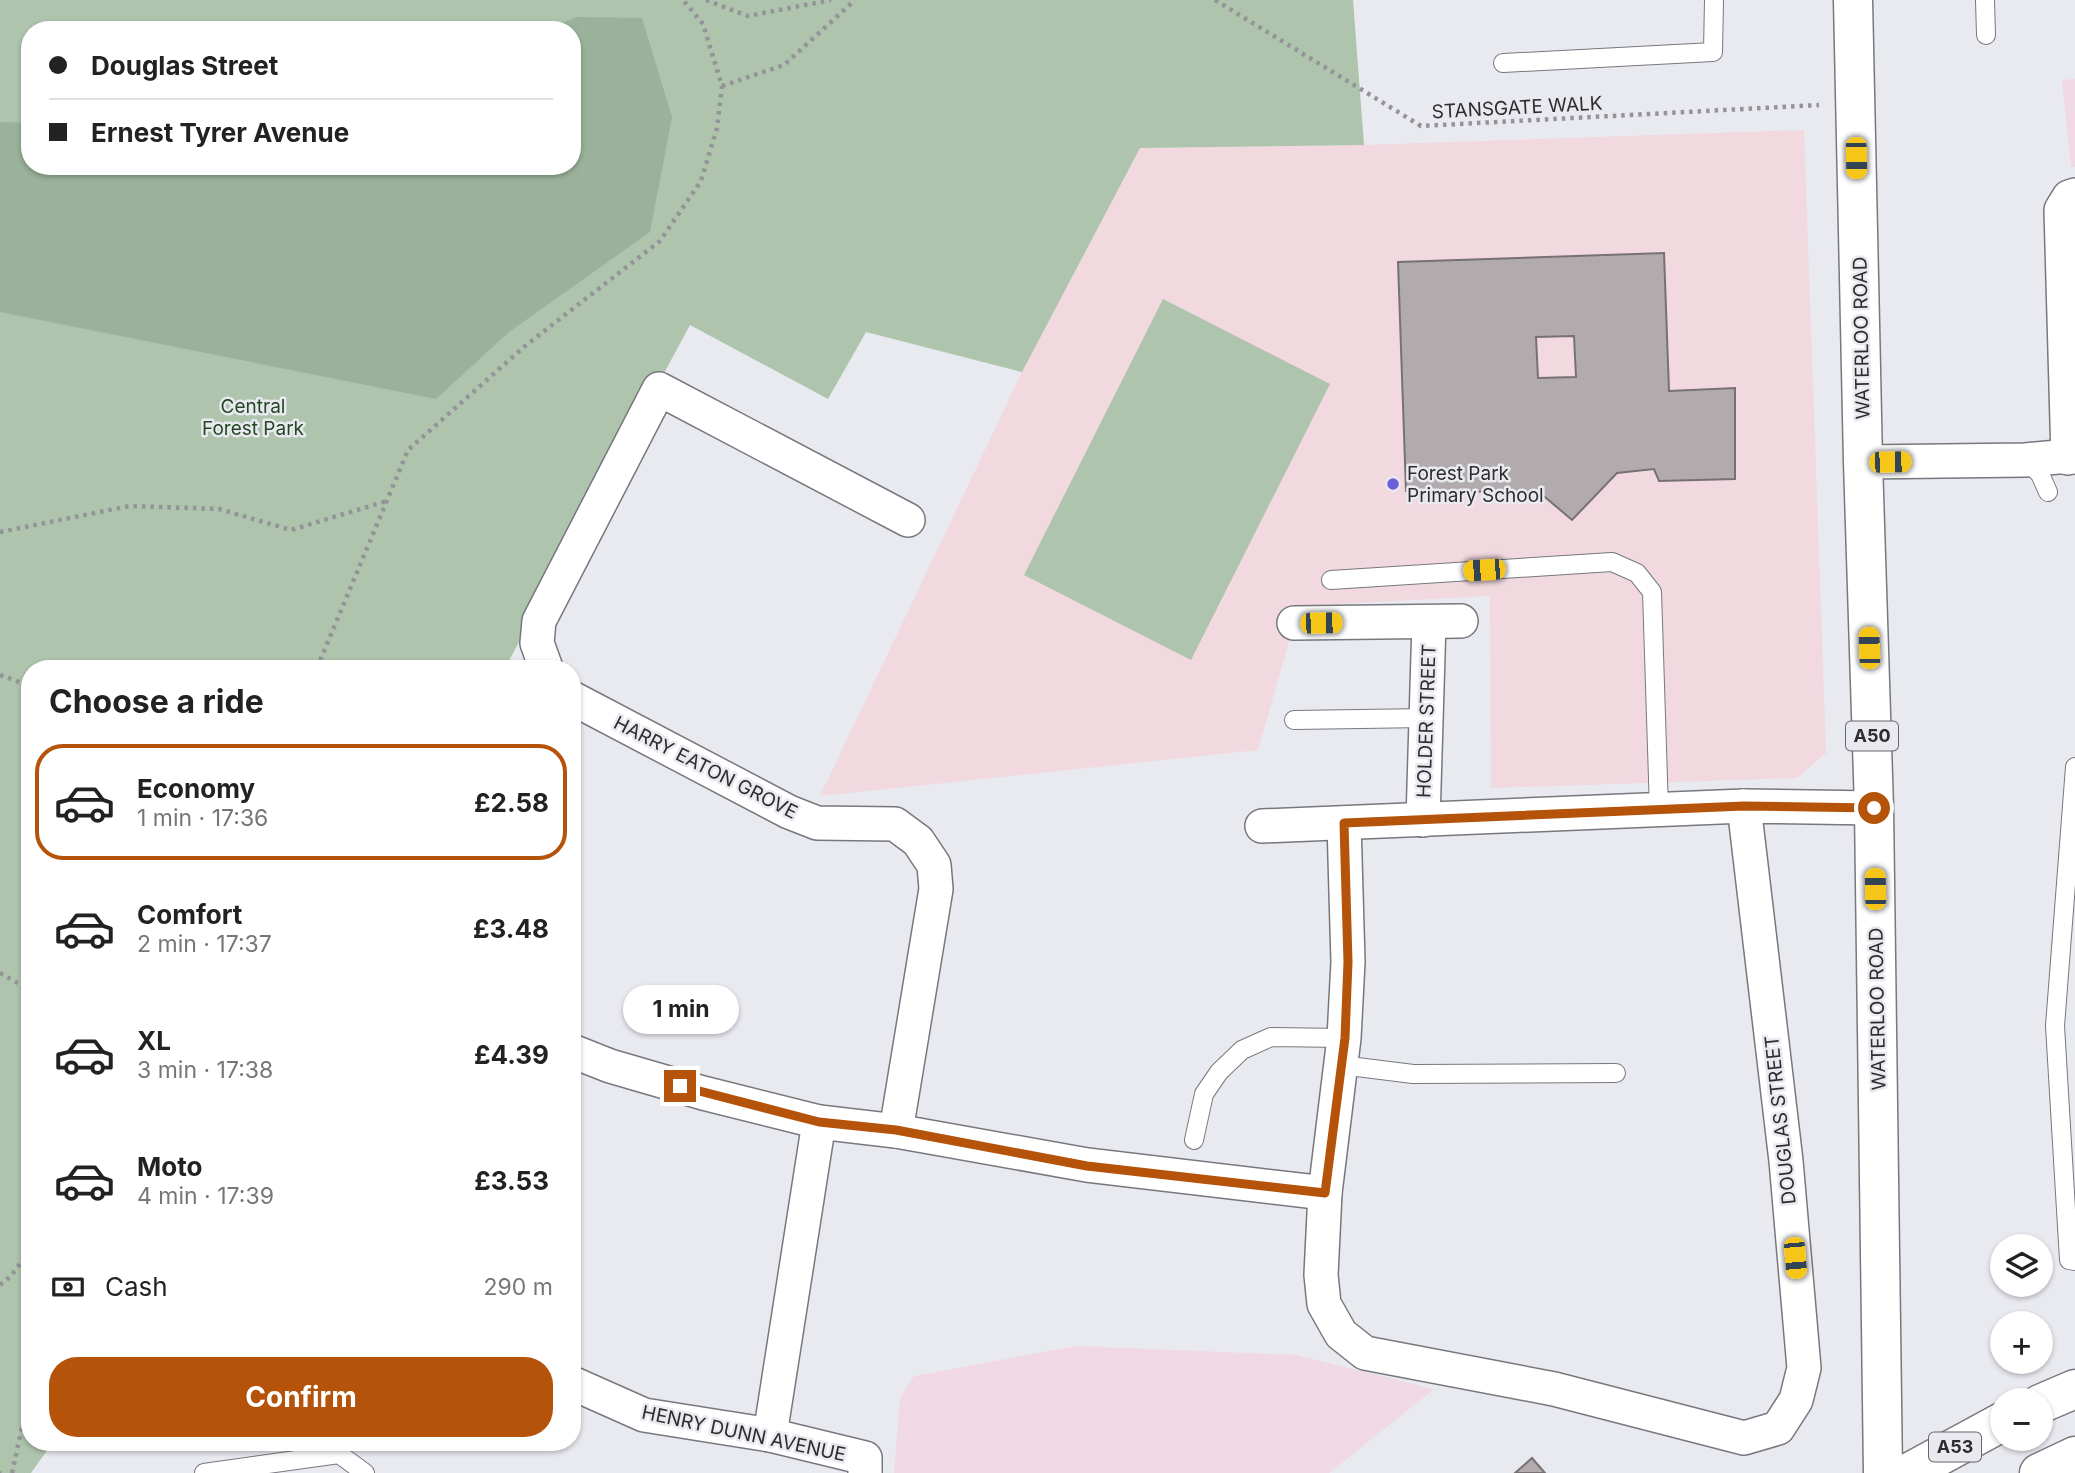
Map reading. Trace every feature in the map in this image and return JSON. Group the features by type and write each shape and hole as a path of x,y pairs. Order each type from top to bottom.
{"highway":[{"name":"WATERLOO ROAD","path":"1853,0 1874,808 1883,1473"},
{"path":"2053,1399 2075,1390"},
{"name":"A53","path":"1908,1473 1990,1429"},
{"path":"2039,1473 2075,1457"}],"street":[{"path":"1863,462 2071,458 2070,329 2061,210 2072,196"},
{"path":"543,660 537,643 539,621 659,389 908,520"},
{"name":"HOLDER STREET","path":"1294,623 1445,621 1427,718 1423,820"},
{"name":"HARRY EATON GROVE","path":"581,703 789,812 817,822 895,824 918,841 934,865 936,889 896,1130"},
{"path":"1262,827 1744,806 1874,808"},
{"name":"DOUGLAS STREET","path":"1325,1193 1321,1276 1324,1304 1341,1334 1364,1353 1554,1389 1744,1438 1778,1428 1796,1400 1804,1368 1786,1161 1744,806"},
{"path":"581,1055 610,1066 703,1093 819,1122 896,1130 1087,1166 1325,1193 1343,1052 1348,962 1344,823"},
{"path":"770,1435 819,1122"},
{"name":"HENRY DUNN AVENUE","path":"581,1387 643,1415 770,1435 865,1458 865,1473"}],"lane":[{"path":"1503,64 1713,52 1714,0"},
{"path":"1985,0 1986,35"},
{"path":"2025,460 2039,474 2048,492"},
{"path":"1331,580 1612,562 1637,573 1652,592 1659,810"},
{"path":"1294,720 1427,718"},
{"path":"2075,767 2055,1026 2069,1260 2075,1261"},
{"path":"1194,1140 1204,1094 1219,1072 1242,1051 1271,1037 1343,1052 1413,1074 1616,1073"},
{"path":"204,1473 339,1454 365,1473"}],"path":[{"path":"320,660 408,450 525,346 660,241 701,181 717,128 722,86 703,24 683,0"},
{"path":"706,0 748,16 831,0"},
{"path":"722,86 784,65 855,0"},
{"name":"STANSGATE WALK","path":"1215,0 1421,127 1855,103"},
{"path":"0,532 130,506 219,509 291,530 387,501"},
{"path":"0,675 21,683"},
{"path":"0,973 21,985"},
{"path":"0,1285 21,1262"},
{"path":"12,1473 21,1432"}],"shaded area":[{"path":"2075,79 2075,167 2071,167 2062,80"},
{"name":"Forest Park Primary School","path":"1804,130 1826,753 1797,778 1491,788 1490,596 1299,606 1258,750 820,796 1022,372 1140,148 1364,145"},
{"path":"1076,1346 1296,1355 1434,1389 1329,1473 894,1473 900,1398 914,1376"}],"green space":[{"name":"Central Forest Park","path":"0,0 1353,0 1364,145 1140,148 1022,372 866,332 828,399 690,325 509,660 21,660 21,1451 47,1451 31,1473 0,1473"},
{"path":"577,17 642,18 672,117 650,232 509,332 436,399 0,312 0,122 21,123 21,175 581,175 581,21 567,21"},
{"path":"1163,299 1330,384 1191,660 1024,575"}],"building":[{"path":"1664,253 1669,391 1735,388 1735,479 1659,481 1654,469 1617,473 1572,520 1539,492 1406,491 1398,262","holes":["1574,336 1576,377 1538,378 1536,337"]},
{"path":"1532,1458 1545,1473 1515,1473"}],"place":[{"name":"Forest Park Primary School","path":"1393,484"}],"route":[{"path":"680,1086 819,1122 896,1130 1087,1166 1325,1193 1345,1038 1348,962 1344,823 1744,806 1874,808"}]}
